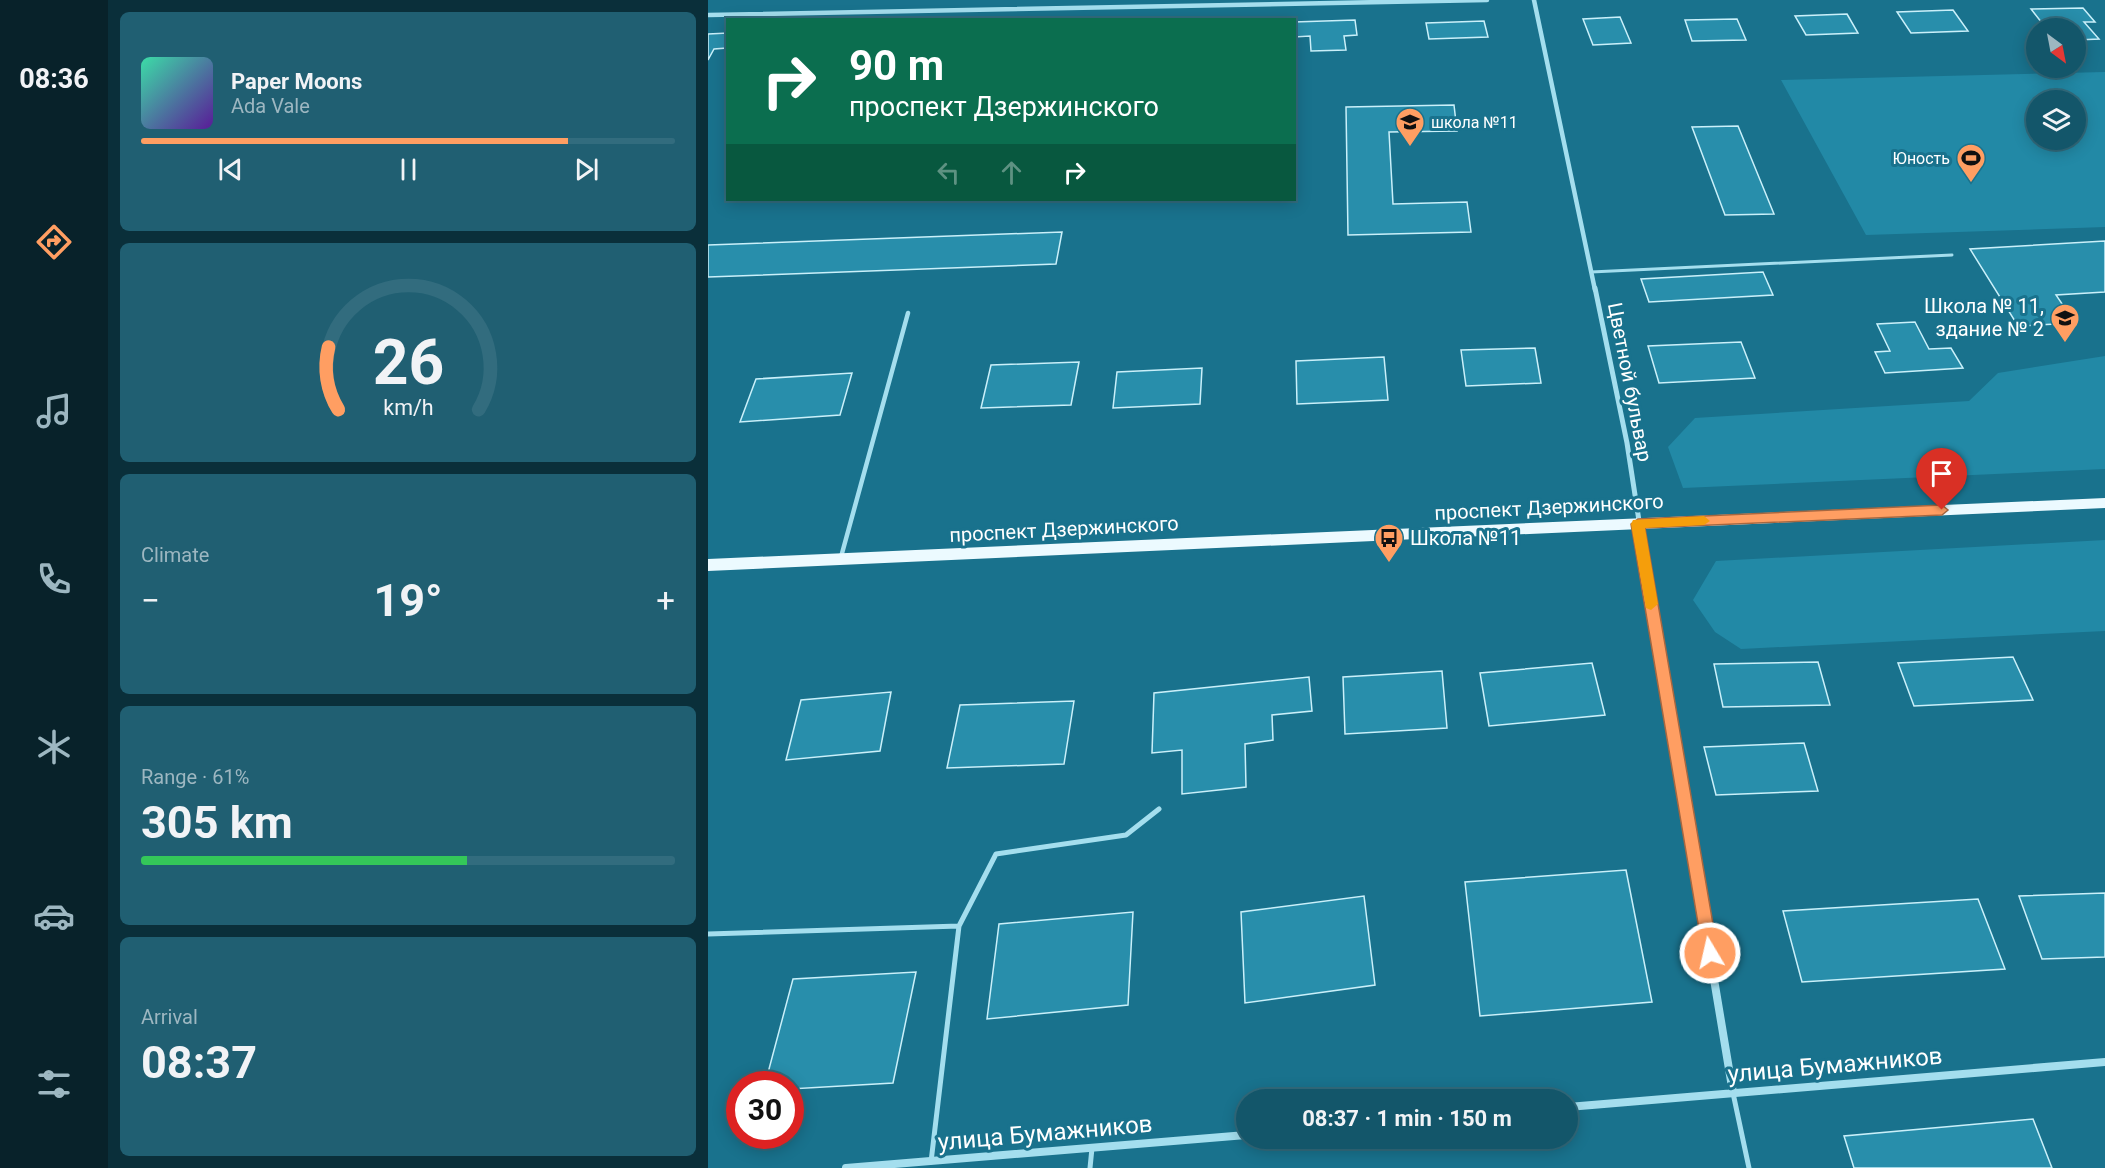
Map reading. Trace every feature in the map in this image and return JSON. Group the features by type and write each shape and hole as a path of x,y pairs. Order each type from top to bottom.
{"main road":[{"name":"проспект Дзержинского","path":"708,565 2105,503"}],"street":[{"path":"708,15 1487,0"},
{"name":"Цветной бульвар","path":"1534,0 1627,443 1638,524 1733,1093"},
{"name":"улица Бумажников","path":"1578,1106 2105,1062"},
{"name":"улица Бумажников","path":"846,1168 1236,1136"}],"lane":[{"path":"1591,272 1952,255"},
{"path":"840,560 908,313"},
{"path":"931,1162 959,926 996,854 1126,835 1159,809"},
{"path":"708,934 959,926"},
{"path":"1733,1093 1749,1168"},
{"path":"1090,1168 1092,1148"}],"shaded area":[{"name":"Юность","path":"2086,72 2105,72 2105,227 1866,235 1781,80 2026,74 2026,78 2086,78"},
{"path":"2105,356 2105,469 1683,488 1668,447 1695,418 1969,401 1998,373"},
{"path":"2105,540 2105,631 1741,649 1715,632 1693,600 1716,561"}],"building":[{"path":"2083,8 2095,22 2086,22 2086,18 2038,18 2031,9"},
{"path":"1953,10 1968,31 1911,33 1897,12"},
{"path":"1847,14 1858,33 1806,35 1795,16"},
{"path":"1620,17 1631,43 1593,45 1583,19"},
{"path":"1737,19 1746,40 1692,41 1685,20"},
{"path":"1355,20 1357,35 1344,36 1346,50 1311,51 1310,36 1296,37 1296,22"},
{"path":"1484,21 1488,37 1429,39 1426,23"},
{"path":"2086,24 2099,39 2086,40"},
{"path":"726,33 726,48 714,49 708,60 708,34"},
{"path":"1454,105 1457,131 1389,132 1393,204 1467,202 1471,232 1348,235 1346,107"},
{"path":"1738,126 1774,214 1725,215 1692,127"},
{"path":"1062,232 1056,264 708,277 708,245"},
{"path":"2105,241 2105,292 2056,295 2075,323 2018,326 1970,249"},
{"path":"1763,272 1773,295 1649,302 1641,279"},
{"path":"1915,322 1929,349 1951,348 1963,368 1885,373 1875,352 1890,351 1877,324"},
{"path":"1741,342 1755,378 1659,383 1648,346"},
{"path":"1535,348 1541,383 1466,386 1461,350"},
{"path":"1384,357 1388,400 1297,404 1296,361"},
{"path":"1079,362 1071,405 981,408 991,365"},
{"path":"1202,368 1200,404 1113,408 1117,372"},
{"path":"852,373 840,415 740,422 756,379"},
{"path":"2013,657 2033,700 1914,706 1898,663"},
{"path":"1818,662 1830,705 1723,707 1714,664"},
{"path":"1592,663 1605,715 1489,726 1480,673"},
{"path":"1442,671 1447,728 1345,734 1343,677"},
{"path":"1309,677 1312,711 1272,715 1273,740 1245,744 1246,787 1182,794 1182,750 1152,753 1154,693"},
{"path":"891,692 880,751 786,760 801,700"},
{"path":"1074,701 1064,764 947,768 960,705"},
{"path":"1804,743 1818,791 1716,795 1704,747"},
{"path":"1626,870 1652,1002 1480,1016 1465,882"},
{"path":"2105,893 2105,957 2042,959 2019,896"},
{"path":"1364,896 1375,985 1245,1003 1241,912"},
{"path":"1978,899 2005,969 1802,982 1783,911"},
{"path":"1133,912 1128,1005 987,1019 999,924"},
{"path":"916,972 893,1083 804,1088 804,1071 768,1071 793,979"},
{"path":"2033,1119 2052,1168 1854,1168 1844,1136"}],"slow traffic":[{"path":"1651,604 1638,524 1704,521"}],"place":[{"name":"школа №11","path":"1410,148"},
{"name":"Юность","path":"1971,184"},
{"name":"Школа № 11, здание № 2","path":"2065,344"},
{"name":"Школа №11","path":"1389,564"}],"route":[{"path":"1710,953 1638,524 1942,510"}]}
